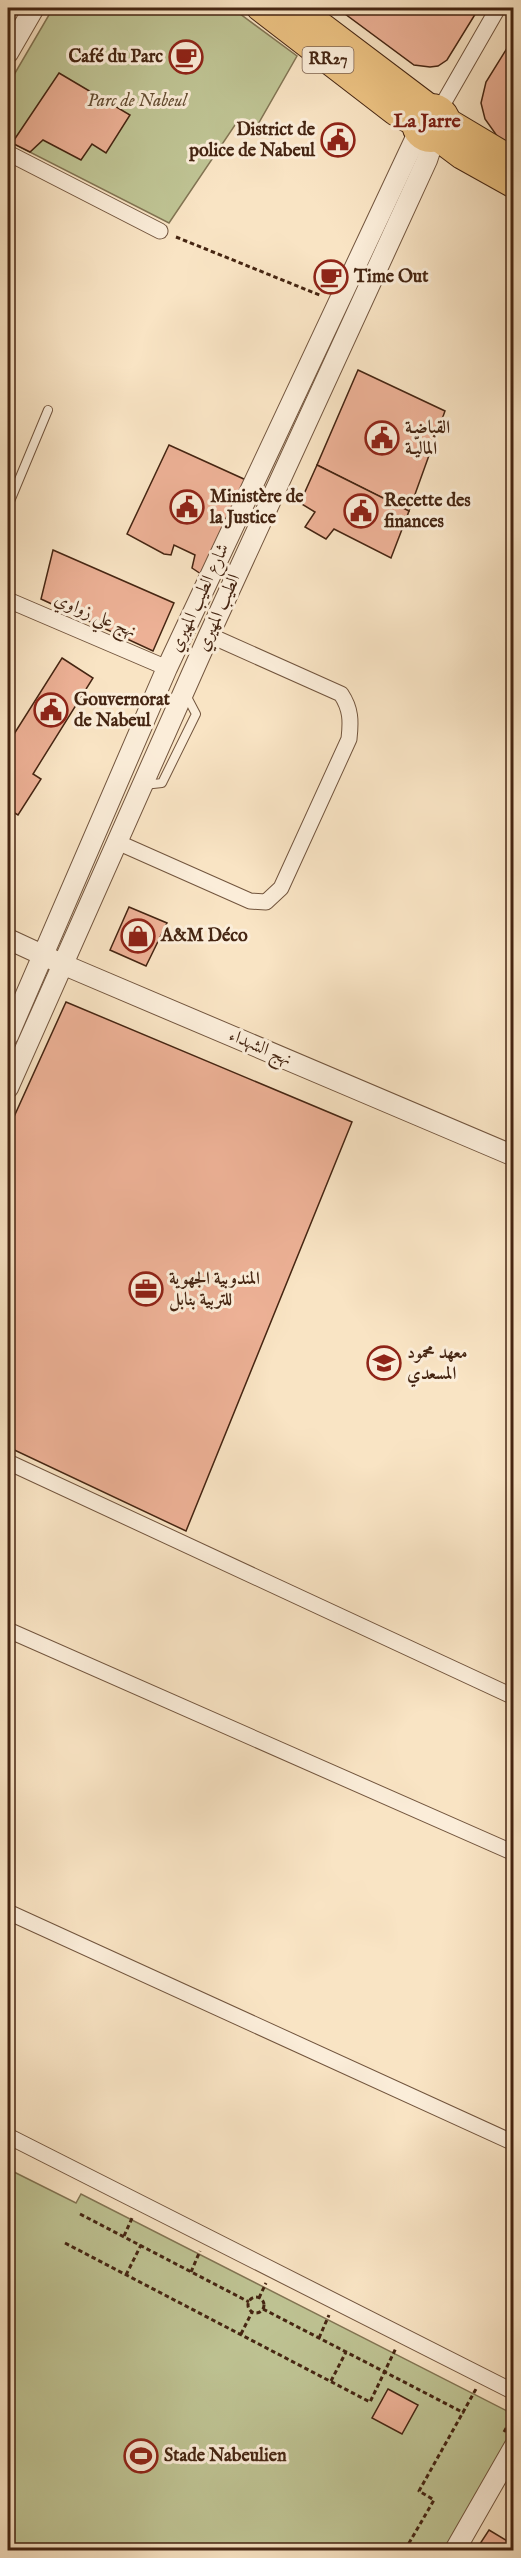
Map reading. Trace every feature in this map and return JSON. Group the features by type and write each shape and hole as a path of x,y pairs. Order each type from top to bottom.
{"main road":[{"name":"RR27","path":"260,8 395,112 431,124 513,161"},
{"name":"RR27","path":"312,12 462,156 513,185"}],"street":[{"path":"8,53 34,8"},
{"path":"431,124 498,8"},
{"name":"شارع الطيب المهيري","path":"8,1036 167,668 339,303 431,124"},
{"name":"الطيب المهيري","path":"8,1088 209,635 427,160 431,124"},
{"path":"8,153 160,231"},
{"name":"نهج علي زواوي","path":"8,600 167,668"},
{"path":"117,842 250,902 266,902 281,888 349,739 351,720 349,708 341,694 209,635"},
{"name":"نهج الشهداء","path":"8,939 513,1156"},
{"path":"8,1462 513,1697"},
{"path":"8,1630 513,1853"},
{"path":"8,1912 513,2143"},
{"path":"8,2136 513,2392"},
{"path":"455,2550 513,2447"}],"lane":[{"path":"8,506 48,410"}],"path":[{"path":"160,231 339,303"},
{"path":"124,2236 139,2203"},
{"path":"80,2214 249,2302"},
{"path":"191,2271 206,2237"},
{"path":"65,2243 370,2402 402,2336"},
{"path":"126,2274 141,2245"},
{"path":"253,2298 259,2298 263,2303 263,2309 258,2313 252,2312 248,2308 249,2302 253,2298"},
{"path":"319,2338 335,2302"},
{"path":"263,2309 464,2414"},
{"path":"241,2334 252,2312"},
{"path":"331,2381 346,2352"},
{"path":"405,2550 434,2500 419,2491 464,2414 482,2377"}],"green space":[{"name":"Parc de Nabeul","path":"53,8 232,8 297,56 253,133 237,122 169,223 12,143 8,136 8,85"},
{"path":"8,2169 76,2203 81,2194 513,2414 513,2433 446,2550 8,2550"}],"building":[{"path":"337,8 479,8 447,60 438,66 430,67 414,65"},
{"path":"514,37 514,150 502,143 485,119 481,103 486,82"},
{"path":"59,73 130,115 106,153 92,144 81,160 43,140 30,152 12,143"},
{"name":"القباضـة الماليّـة","path":"358,370 445,411 409,511 317,465"},
{"name":"Ministère de la Justice","path":"169,445 246,480 204,576 192,568 195,555 174,545 171,555 164,554 127,534"},
{"name":"Recette des finances","path":"317,465 409,511 391,558 334,529 326,539 305,527 315,512 300,503"},
{"path":"53,550 174,603 153,651 41,599"},
{"name":"Gouvernorat de Nabeul","path":"62,658 93,678 33,774 41,779 18,815 8,809 8,741"},
{"name":"A&M Déco","path":"129,907 167,923 146,966 110,950"},
{"name":"المندوبية الجهوية للتربية بنابل","path":"66,1002 352,1122 186,1531 8,1447 8,1130"},
{"path":"388,2389 418,2405 402,2434 372,2418"},
{"path":"489,2530 514,2545 514,2550 476,2550"}],"place":[{"name":"Café du Parc","path":"186,57"},
{"name":"District de police de Nabeul","path":"338,140"},
{"name":"Time Out","path":"331,277"},
{"name":"القباضـة الماليّـة","path":"382,438"},
{"name":"Ministère de la Justice","path":"187,507"},
{"name":"Recette des finances","path":"361,511"},
{"name":"Gouvernorat de Nabeul","path":"51,710"},
{"name":"A&M Déco","path":"138,936"},
{"name":"المندوبية الجهوية للتربية بنابل","path":"146,1289"},
{"name":"معهد محمود المسعدي","path":"384,1363"},
{"name":"Stade Nabeulien","path":"141,2456"}],"district":[{"name":"La Jarre","path":"427,121"}]}
